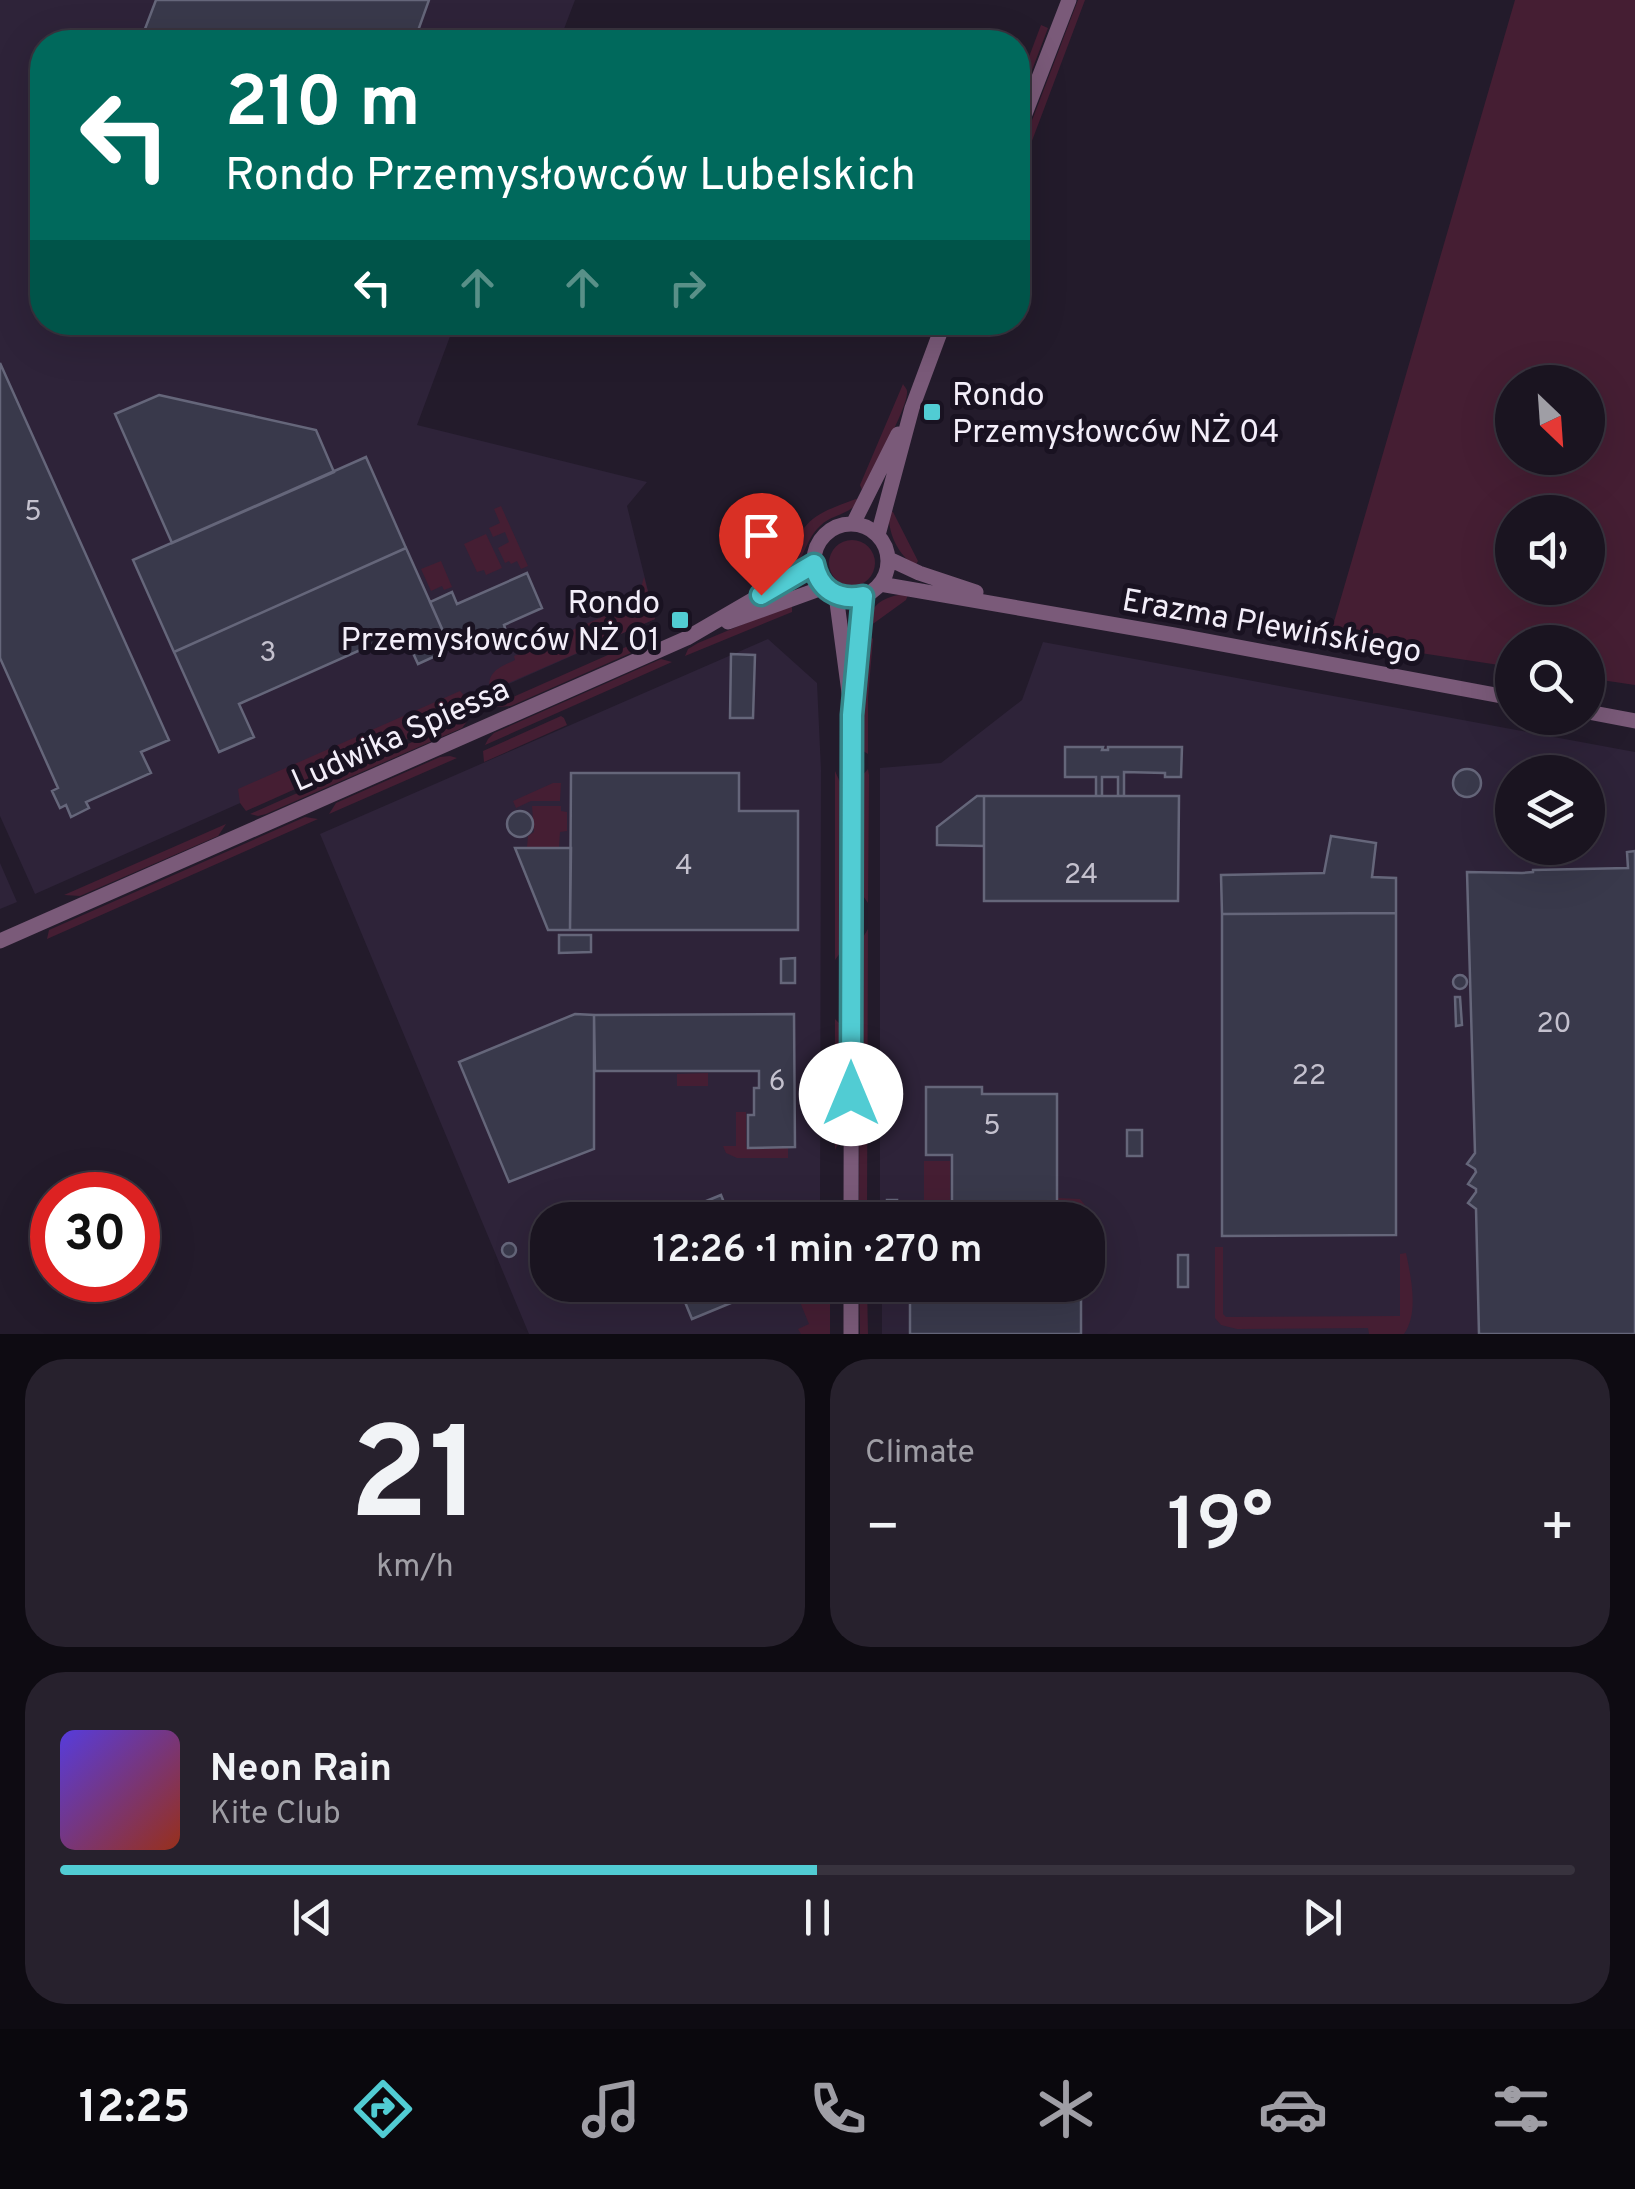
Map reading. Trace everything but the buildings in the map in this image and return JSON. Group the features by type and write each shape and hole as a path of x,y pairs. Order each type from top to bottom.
{"street":[{"path":"1030,101 1069,0"},
{"path":"878,535 912,408 939,335"},
{"path":"854,524 912,408"},
{"path":"686,638 830,591 845,598 863,596 880,584 887,573 888,559 886,546 867,527 844,524 828,532 817,546 814,564 830,591 852,715"},
{"name":"Erazma Plewińskiego","path":"888,559 1022,608"},
{"name":"Ludwika Spiessa","path":"0,941 686,638 814,564"},
{"name":"Erazma Plewińskiego","path":"880,584 1495,695"},
{"path":"851,1202 852,715 863,596"},
{"path":"1605,715 1635,721"},
{"path":"851,1302 851,1334"}],"shaded area":[{"path":"0,0 575,0 564,30 30,30 30,335 451,335 417,425 647,482 627,506 655,619 35,894 0,816"},
{"path":"1078,0 1085,0 1030,146 1030,126"},
{"path":"1515,0 1635,0 1635,685 1605,681 1605,625 1495,625 1495,664 1329,639"},
{"path":"1041,25 1048,28 1030,75 1030,54"},
{"path":"903,384 907,391 902,411 862,490 860,485"},
{"path":"860,500 851,509 825,522 815,532 789,575 792,552 810,522"},
{"path":"501,506 528,566 521,569 517,561 505,563 498,548 509,542 505,532 493,537 489,528 500,523 494,509"},
{"path":"889,510 918,561 915,566 894,541"},
{"path":"486,534 502,568 486,575 484,570 477,572 464,544"},
{"path":"852,540 868,547 875,563 868,579 852,586 836,579 829,563 836,547"},
{"path":"441,561 452,587 431,591 421,569"},
{"path":"644,577 655,619 490,691 492,675 515,660 514,656 629,605 639,595"},
{"path":"908,595 867,625 878,604"},
{"path":"792,604 792,612 685,656 698,643"},
{"path":"865,636 873,639 868,754 861,742"},
{"path":"644,639 646,642 633,652 511,706 495,705"},
{"path":"768,639 817,683 821,770 820,1202 530,1202 530,1302 820,1302 820,1334 529,1334 320,834"},
{"path":"1043,642 1495,726 1495,735 1544,735 1635,752 1635,1334 882,1334 882,1302 1105,1302 1105,1202 880,1202 880,768 941,763 1022,700"},
{"path":"661,659 672,662 485,745 494,733"},
{"path":"460,691 472,710 246,811 240,803 238,789"},
{"path":"471,716 462,728 266,814 250,814"},
{"path":"561,716 567,725 484,762 483,751"},
{"path":"450,756 457,758 329,814 336,803"},
{"path":"868,769 868,903 861,893 861,777"},
{"path":"835,771 843,789 843,949 835,960"},
{"path":"561,783 560,801 531,801 516,808 513,801"},
{"path":"532,806 561,806 561,811 567,812 567,831 560,832 559,847 527,847 528,836 534,832"},
{"path":"305,817 318,819 47,939 49,930"},
{"path":"226,824 218,836 80,896 64,895"},
{"path":"0,863 17,902 0,909"},
{"path":"868,929 867,1202 859,1202 860,942"},
{"path":"835,1019 842,1026 843,1133 835,1150"},
{"path":"708,1073 708,1086 677,1086 677,1074"},
{"path":"736,1112 746,1112 746,1147 788,1147 788,1158 737,1158 726,1153 723,1146 736,1146"},
{"path":"924,1161 950,1161 950,1202 924,1202"},
{"path":"1058,1198 1082,1202 1058,1202"},
{"path":"1215,1247 1223,1247 1226,1317 1400,1316 1400,1254 1406,1253 1412,1295 1409,1325 1404,1334 1369,1334 1368,1328 1237,1329 1221,1325 1215,1318"},
{"path":"800,1302 830,1302 830,1334 801,1334 798,1329 809,1324"},
{"path":"859,1302 867,1302 868,1334 860,1334"}],"place":[{"name":"Rondo Przemysłowców NŻ 04","path":"932,412"},
{"name":"Rondo Przemysłowców NŻ 01","path":"680,620"}],"route":[{"path":"761,595 814,564 819,580 836,595 863,596 852,715 851,1094"}]}
